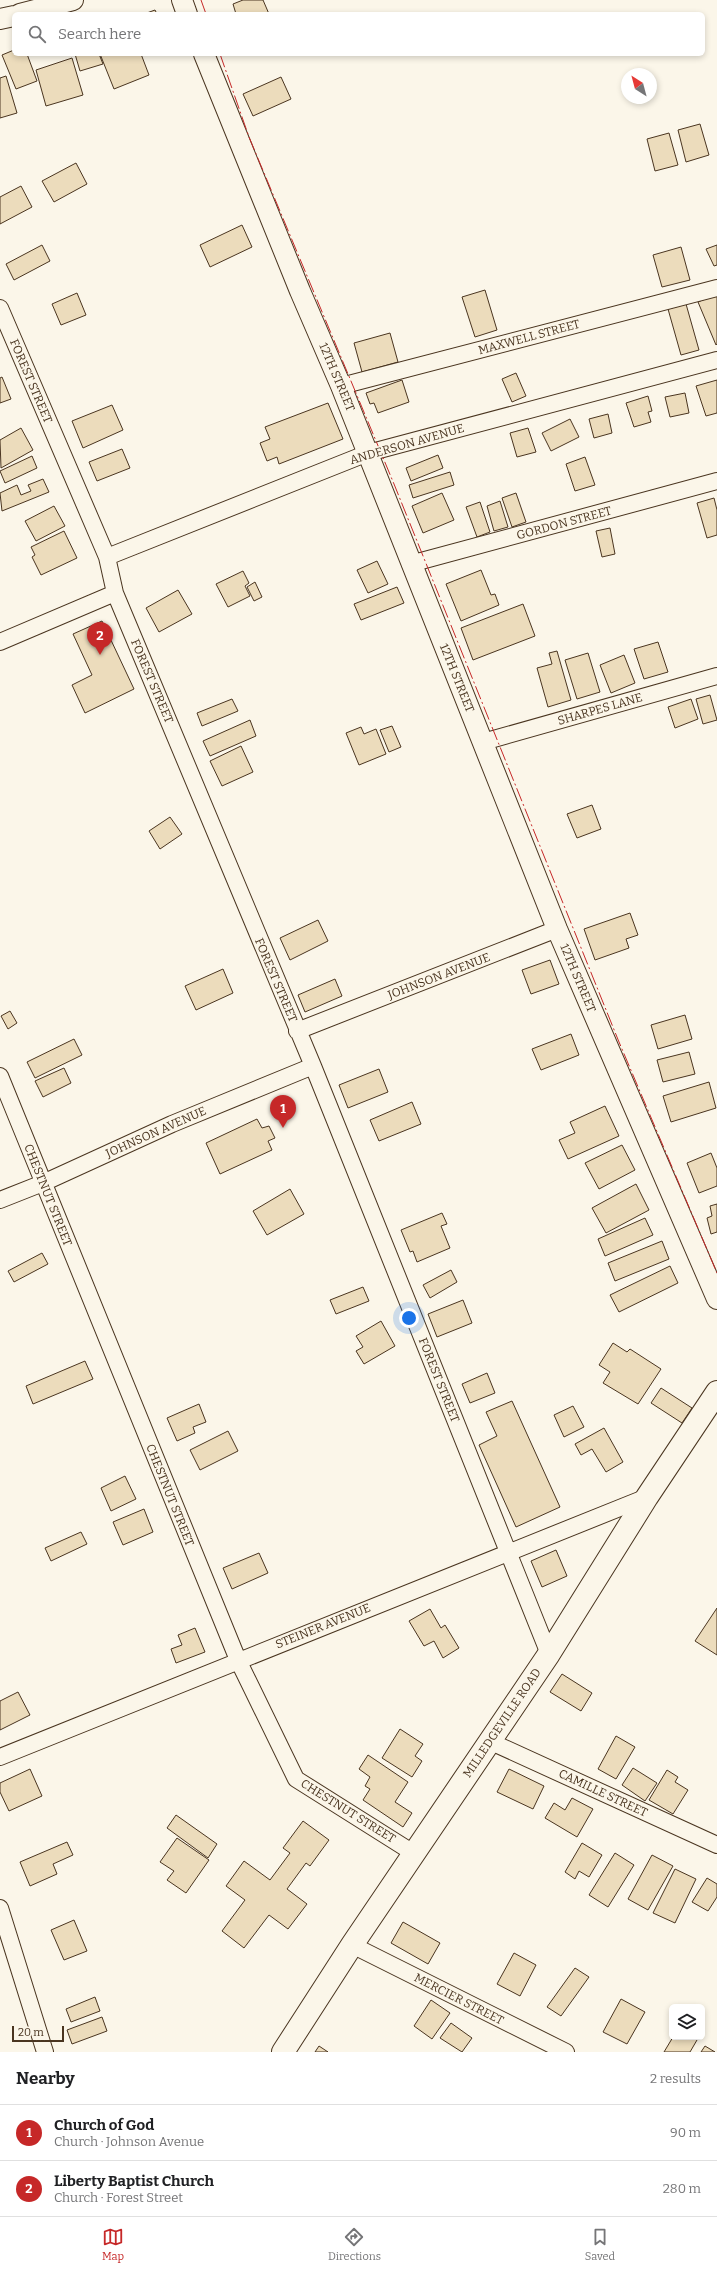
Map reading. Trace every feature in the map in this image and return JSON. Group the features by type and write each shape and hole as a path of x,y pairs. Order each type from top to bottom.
{"main road":[{"name":"MILLEDGEVILLE ROAD","path":"283,2052 352,1945 549,1654 647,1498 717,1392"}],"street":[{"path":"28,12 73,0"},
{"path":"182,0 186,12"},
{"path":"0,20 12,17"},
{"name":"12TH STREET","path":"205,56 300,291 341,386 410,564 483,742 557,929 717,1299"},
{"name":"MAXWELL STREET","path":"341,386 717,288"},
{"name":"FOREST STREET","path":"0,308 107,556 115,593 297,1031 313,1066 549,1654"},
{"name":"ANDERSON AVENUE","path":"107,556 368,453 717,360"},
{"name":"GORDON STREET","path":"410,564 717,481"},
{"path":"0,642 115,593"},
{"name":"SHARPES LANE","path":"483,742 717,676"},
{"name":"JOHNSON AVENUE","path":"297,1031 557,929"},
{"name":"JOHNSON AVENUE","path":"0,1200 43,1183 172,1124 313,1066"},
{"name":"CHESTNUT STREET","path":"0,1076 238,1660 296,1779 415,1854"},
{"name":"STEINER AVENUE","path":"0,1757 238,1660 647,1498"},
{"name":"CAMILLE STREET","path":"489,1741 717,1845"},
{"path":"0,1908 44,2052"},
{"name":"MERCIER STREET","path":"352,1945 566,2052"}],"building":[{"path":"243,0 263,0 268,12 235,12 233,4"},
{"path":"12,51 12,56 28,56 37,81 16,89 2,55"},
{"path":"76,56 100,56 103,64 80,71"},
{"path":"101,56 142,56 149,75 114,89"},
{"path":"72,58 83,95 46,106 36,70"},
{"path":"6,76 17,113 0,118 0,78"},
{"path":"281,77 291,99 253,116 243,94"},
{"path":"700,124 709,155 686,162 678,130"},
{"path":"669,133 678,165 655,171 647,139"},
{"path":"76,163 87,184 54,202 42,181"},
{"path":"21,186 32,207 0,224 0,197"},
{"path":"242,225 252,247 210,267 200,245"},
{"path":"42,245 50,261 14,280 6,264"},
{"path":"717,245 717,265 714,266 706,249"},
{"path":"681,247 690,280 662,287 653,255"},
{"path":"485,290 497,330 475,337 462,297"},
{"path":"77,293 86,315 61,325 52,304"},
{"path":"717,294 717,344 716,345 698,302"},
{"path":"686,304 699,350 681,355 668,309"},
{"path":"390,333 398,362 362,372 354,343"},
{"path":"516,373 526,396 512,402 502,379"},
{"path":"2,377 11,399 0,403 0,378"},
{"path":"402,380 409,402 378,413 374,403 370,404 366,393"},
{"path":"717,380 717,413 706,416 696,386"},
{"path":"685,393 689,413 670,417 665,397"},
{"path":"648,396 652,411 648,412 651,422 634,427 626,403"},
{"path":"328,403 343,439 279,464 277,457 267,461 260,443 270,439 265,427"},
{"path":"112,405 123,430 83,448 72,421"},
{"path":"608,414 612,433 594,438 589,419"},
{"path":"570,419 579,437 551,451 542,433"},
{"path":"21,428 33,450 1,468 0,440"},
{"path":"528,428 536,452 517,457 510,433"},
{"path":"122,449 130,468 97,481 89,462"},
{"path":"438,455 443,468 411,481 406,468"},
{"path":"32,456 37,468 5,483 0,471"},
{"path":"585,457 595,485 575,491 566,464"},
{"path":"450,472 454,485 413,498 409,485"},
{"path":"43,479 49,492 2,511 0,493 17,485 21,495 31,491 28,485"},
{"path":"442,493 454,520 423,533 412,506"},
{"path":"516,493 526,522 512,527 502,498"},
{"path":"714,498 717,510 717,535 707,538 697,503"},
{"path":"500,501 508,527 494,531 487,506"},
{"path":"480,502 490,532 477,537 466,507"},
{"path":"54,506 65,526 36,541 25,521"},
{"path":"610,528 615,554 602,557 596,531"},
{"path":"64,531 77,558 41,575 32,557 35,555 31,547"},
{"path":"377,561 388,584 368,593 357,570"},
{"path":"481,570 491,595 495,594 499,605 461,621 446,584"},
{"path":"243,571 249,583 245,586 250,596 228,607 216,584"},
{"path":"255,582 262,597 254,601 247,587"},
{"path":"397,587 404,603 361,620 354,604"},
{"path":"178,590 192,614 159,632 146,608"},
{"path":"523,604 535,636 473,660 461,628"},
{"path":"102,621 134,689 85,713 72,685 92,675 73,634"},
{"path":"658,642 668,672 644,679 634,649"},
{"path":"557,651 571,700 548,707 537,668 552,664 549,653"},
{"path":"588,653 600,692 577,699 565,660"},
{"path":"624,655 635,683 611,693 600,665"},
{"path":"710,695 717,720 703,724 696,699"},
{"path":"232,699 238,711 202,726 197,713"},
{"path":"691,699 698,719 675,728 668,707"},
{"path":"250,720 256,736 210,756 203,741"},
{"path":"392,726 401,747 389,752 380,730"},
{"path":"361,727 364,734 376,729 386,754 359,765 346,733"},
{"path":"241,746 253,772 222,786 210,761"},
{"path":"592,805 601,829 577,838 567,814"},
{"path":"170,817 182,834 160,849 149,831"},
{"path":"630,913 638,935 626,939 629,948 595,960 584,929"},
{"path":"318,920 328,941 290,960 280,938"},
{"path":"550,960 559,984 531,994 522,970"},
{"path":"223,969 233,993 196,1010 185,986"},
{"path":"335,979 342,996 305,1012 298,995"},
{"path":"10,1011 17,1023 8,1029 1,1016"},
{"path":"685,1015 692,1039 658,1049 651,1025"},
{"path":"571,1034 579,1055 541,1070 532,1049"},
{"path":"74,1039 82,1055 35,1078 27,1062"},
{"path":"689,1052 695,1074 663,1082 657,1060"},
{"path":"64,1068 71,1083 43,1097 35,1081"},
{"path":"379,1069 388,1092 348,1108 339,1085"},
{"path":"709,1082 716,1108 671,1122 663,1096"},
{"path":"412,1102 421,1124 379,1141 370,1120"},
{"path":"605,1106 619,1136 568,1159 559,1140 575,1133 570,1122"},
{"path":"257,1119 262,1128 269,1126 275,1138 268,1141 272,1150 220,1174 206,1143"},
{"path":"622,1145 635,1170 599,1189 585,1163"},
{"path":"711,1153 717,1168 717,1186 699,1193 687,1163"},
{"path":"636,1184 649,1210 606,1233 592,1208"},
{"path":"290,1189 304,1214 267,1235 253,1211"},
{"path":"717,1204 717,1232 711,1234 707,1218 712,1216 710,1206"},
{"path":"442,1213 447,1224 441,1226 450,1248 417,1262 413,1251 410,1252 401,1230"},
{"path":"645,1218 653,1235 605,1256 598,1239"},
{"path":"662,1241 669,1259 615,1281 608,1263"},
{"path":"42,1253 48,1264 14,1282 8,1271"},
{"path":"670,1266 678,1283 619,1312 610,1295"},
{"path":"451,1270 457,1282 430,1298 423,1285"},
{"path":"363,1287 369,1301 336,1314 330,1300"},
{"path":"463,1300 472,1323 437,1337 428,1314"},
{"path":"381,1321 395,1346 364,1364 356,1351 363,1347 356,1336"},
{"path":"613,1343 627,1352 630,1349 661,1369 638,1404 603,1383 610,1372 599,1365"},
{"path":"85,1361 93,1379 33,1404 26,1386"},
{"path":"487,1373 495,1393 470,1403 462,1384"},
{"path":"661,1388 692,1408 682,1423 651,1403"},
{"path":"512,1401 560,1507 516,1527 479,1445 497,1436 486,1412"},
{"path":"199,1404 206,1422 193,1427 195,1433 177,1441 167,1418"},
{"path":"573,1406 584,1427 564,1437 554,1415"},
{"path":"604,1428 623,1462 606,1472 592,1449 581,1455 575,1444"},
{"path":"228,1431 238,1451 200,1470 190,1450"},
{"path":"125,1476 136,1499 111,1511 101,1488"},
{"path":"144,1509 153,1532 123,1545 113,1522"},
{"path":"81,1532 87,1544 51,1561 45,1548"},
{"path":"556,1550 567,1576 542,1587 531,1561"},
{"path":"259,1553 268,1573 232,1589 223,1568"},
{"path":"717,1608 717,1655 695,1641"},
{"path":"430,1609 441,1628 445,1625 459,1648 443,1658 434,1641 424,1646 409,1621"},
{"path":"195,1628 205,1652 176,1663 171,1649 182,1645 178,1635"},
{"path":"562,1674 592,1693 581,1711 550,1692"},
{"path":"18,1692 30,1715 0,1730 0,1701"},
{"path":"400,1729 423,1744 415,1756 422,1761 412,1777 382,1758"},
{"path":"616,1736 635,1747 616,1779 598,1769"},
{"path":"368,1755 408,1782 395,1802 412,1813 403,1827 363,1800 370,1789 365,1786 370,1777 359,1769"},
{"path":"633,1768 657,1783 645,1801 622,1785"},
{"path":"30,1769 42,1796 9,1811 0,1792 0,1783"},
{"path":"509,1769 544,1786 533,1809 497,1792"},
{"path":"667,1770 678,1777 675,1782 688,1790 673,1814 649,1800"},
{"path":"572,1798 593,1809 577,1837 545,1818 554,1803 565,1810"},
{"path":"176,1815 217,1844 208,1858 167,1828"},
{"path":"303,1821 329,1840 310,1866 306,1863 287,1889 307,1904 288,1929 269,1915 244,1948 222,1931 245,1900 226,1886 244,1861 270,1880 290,1853 283,1848"},
{"path":"177,1838 209,1860 186,1893 167,1880 174,1871 160,1862"},
{"path":"67,1842 73,1855 53,1864 57,1874 30,1886 20,1862"},
{"path":"582,1843 602,1855 589,1877 579,1871 575,1879 565,1872"},
{"path":"615,1853 634,1865 608,1907 589,1895"},
{"path":"652,1855 673,1866 648,1910 628,1899"},
{"path":"675,1869 696,1879 675,1923 653,1913"},
{"path":"707,1878 717,1884 717,1897 708,1911 692,1902"},
{"path":"74,1920 87,1951 64,1960 51,1930"},
{"path":"403,1922 440,1943 428,1964 391,1943"},
{"path":"514,1953 536,1965 520,1996 497,1984"},
{"path":"575,1968 589,1977 561,2016 547,2007"},
{"path":"95,1997 100,2011 71,2022 66,2009"},
{"path":"621,1999 645,2012 627,2044 603,2032"},
{"path":"431,2000 450,2013 432,2039 414,2026"},
{"path":"102,2017 107,2031 72,2044 67,2030"},
{"path":"451,2023 472,2038 462,2052 440,2038"},
{"path":"671,2040 697,2040 690,2052 664,2052"},
{"path":"319,2046 328,2052 315,2052"},
{"path":"705,2046 715,2052 701,2052"}],"power":[{"path":"201,0 205,12"},
{"path":"221,56 249,137 394,484 619,1042 717,1273"}],"place":[{"name":"Liberty Baptist Church","path":"100,655"},
{"name":"Church of God","path":"283,1128"}]}
